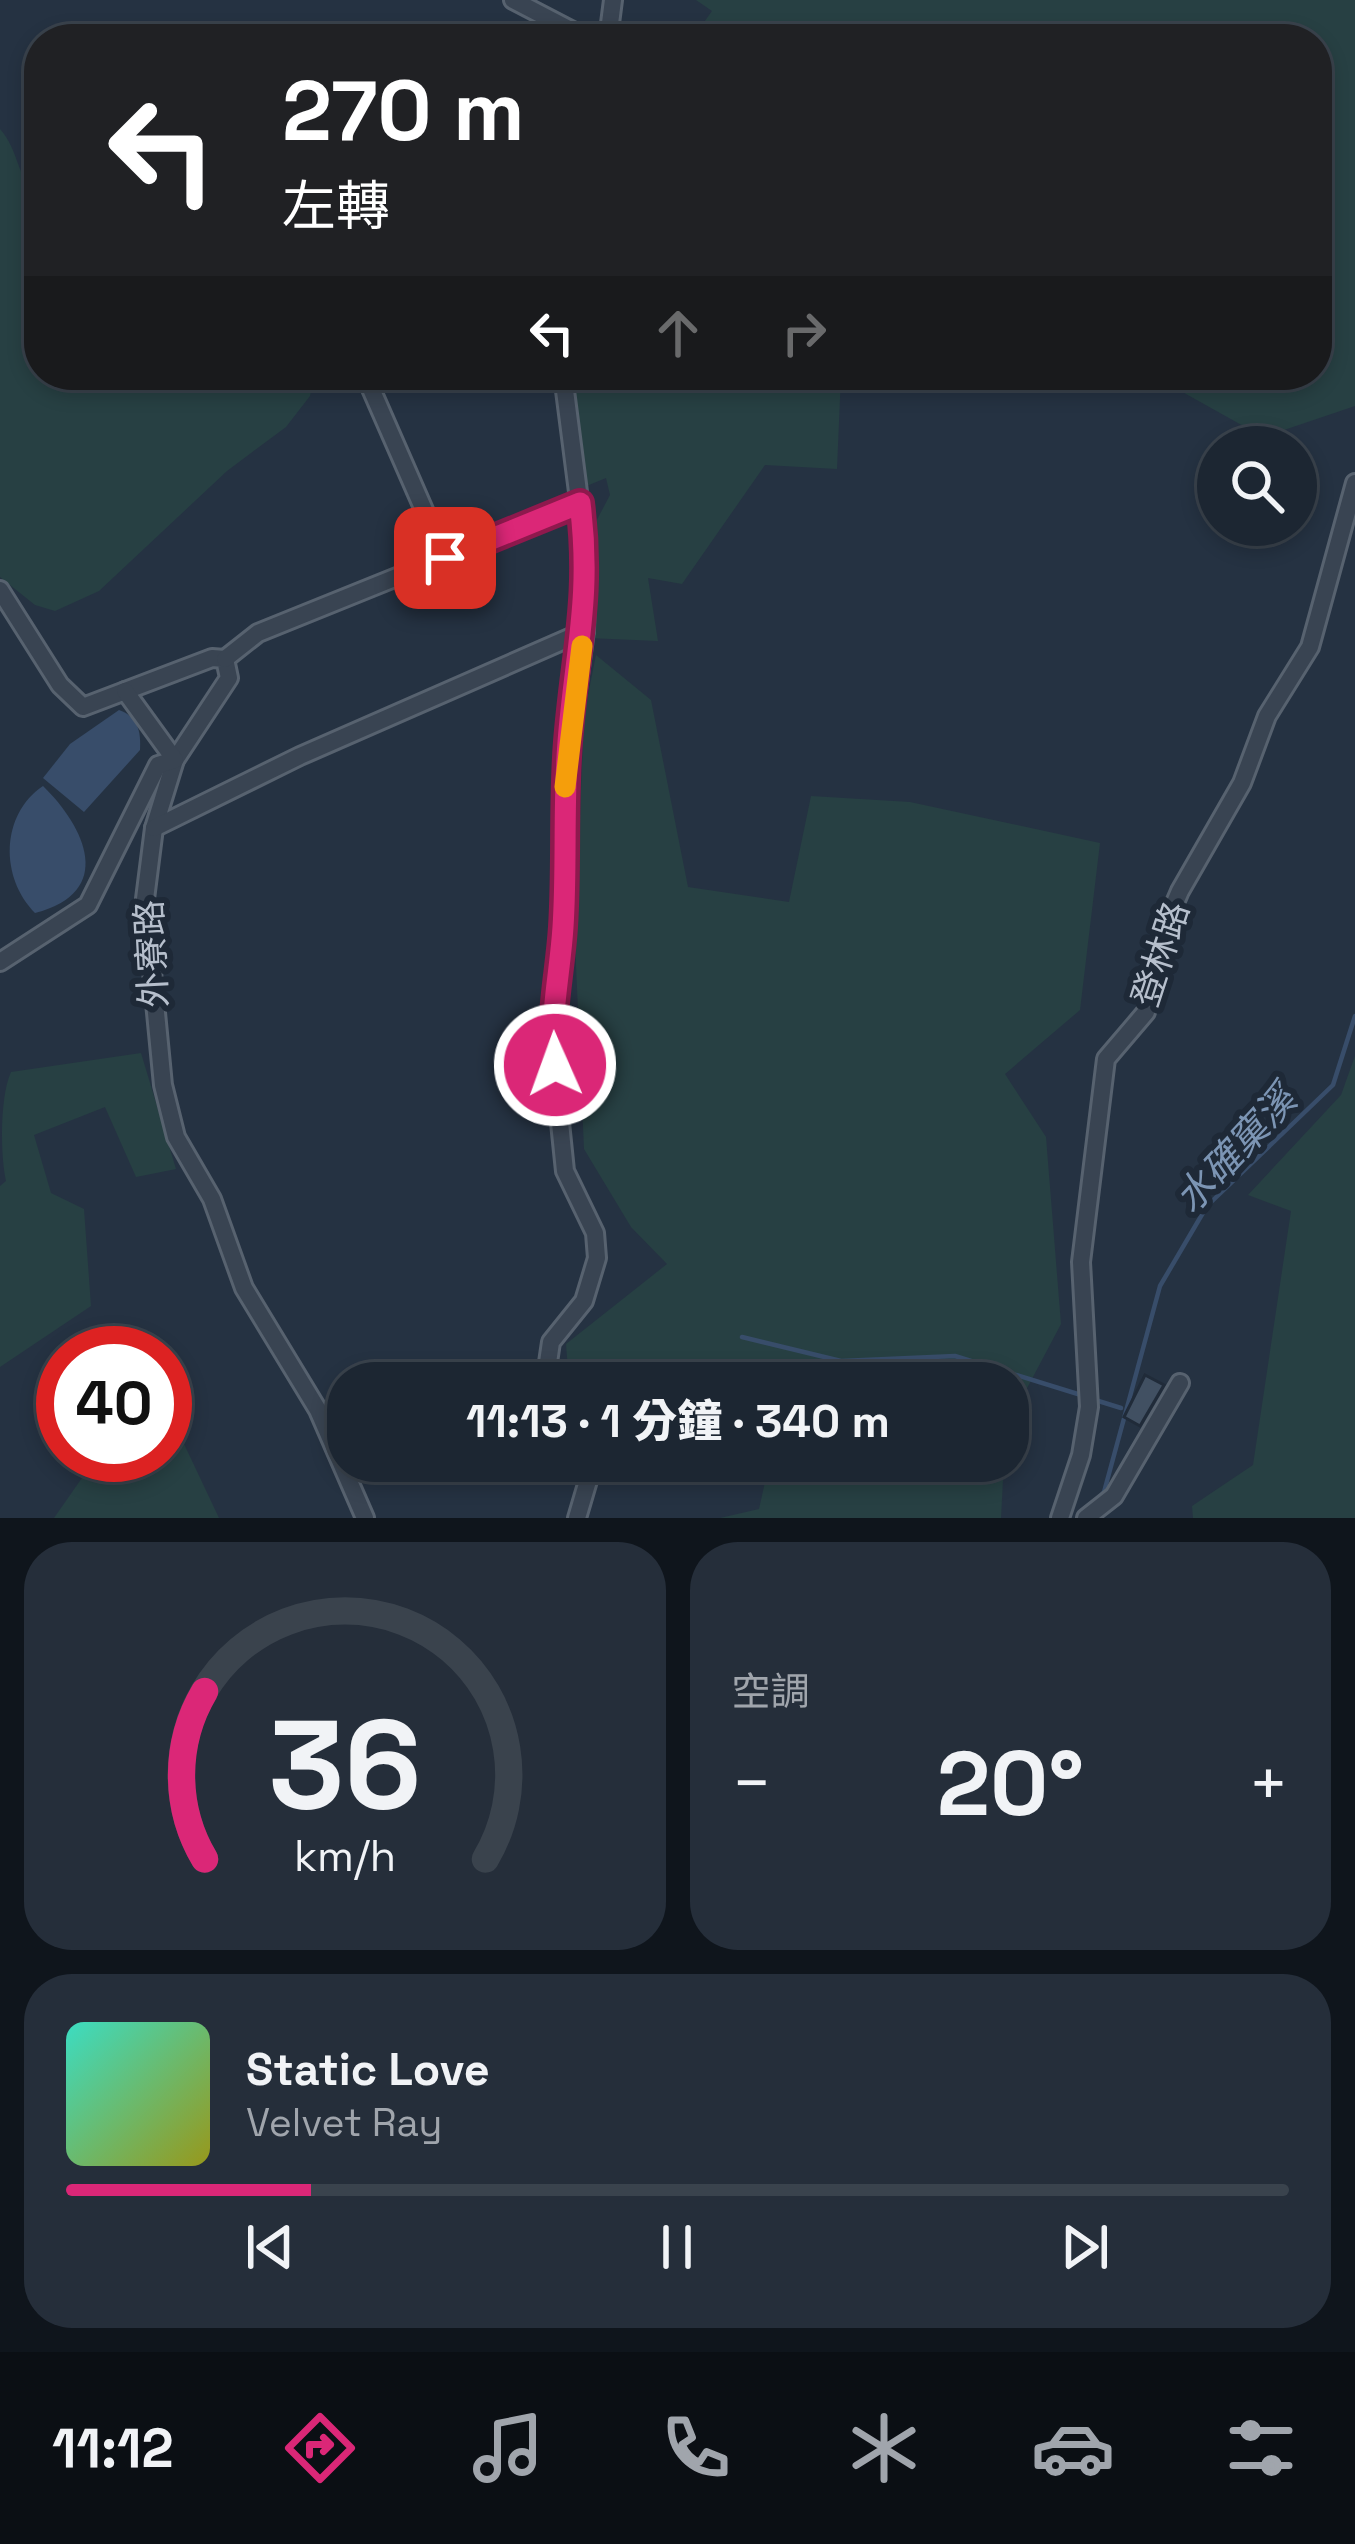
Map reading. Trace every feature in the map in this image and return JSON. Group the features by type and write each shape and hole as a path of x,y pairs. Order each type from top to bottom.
{"street":[{"path":"514,0 560,24"},
{"path":"372,390 445,558"},
{"path":"548,1362 551,1342 584,1301 597,1258 595,1233 565,1171 550,1026 563,929 571,706 585,631 587,562 565,390"},
{"name":"登林路","path":"1060,1518 1081,1455 1089,1407 1081,1262 1106,1059 1146,1012 1166,926 1180,891 1243,783 1267,716 1310,647 1355,483"},
{"path":"0,590 60,685 83,707 225,658 259,633 580,503"},
{"path":"154,828 300,756 585,631"},
{"name":"外寮路","path":"225,658 229,679 175,760 154,828 145,899 163,1085 176,1137 212,1198 244,1288 318,1410 365,1518"},
{"path":"0,962 88,905 158,765 175,760 125,691"},
{"path":"1086,1518 1114,1496 1180,1383"},
{"path":"577,1518 588,1482"}],"green space":[{"path":"696,0 1355,0 1355,406 1296,426 1243,426 1179,390 1332,390 1332,24 703,24 712,11"},
{"path":"0,129 24,178 24,390 311,390 286,427 227,471 99,591 55,611 35,605 0,577"},
{"path":"569,390 840,390 837,469 765,465 682,584 648,578 658,641 588,638 591,531 610,495 606,478 584,487"},
{"path":"596,655 651,700 688,887 789,902 811,796 910,802 1100,843 1080,1010 1005,1074 1046,1137 1061,1324 1029,1384 1029,1362 567,1362 566,1344 667,1264 631,1227 584,1149 575,942 584,715"},
{"path":"141,1053 176,1169 136,1177 105,1107 34,1135 51,1193 84,1209 91,1306 61,1326 36,1326 36,1343 0,1367 0,1186 6,1181 2,1125 11,1072"},
{"path":"1355,1056 1355,1518 1193,1518 1192,1506 1253,1465 1291,1211 1248,1195 1341,1095"},
{"path":"192,1461 219,1518 54,1518 79,1482 192,1482"},
{"path":"765,1482 1003,1482 1001,1518 720,1518 759,1509"}],"water":[{"path":"119,710 137,726 140,750 84,812 43,778 70,744"},
{"path":"43,786 80,839 84,874 76,890 60,903 35,913 15,882 10,847 19,813"}],"building":[{"path":"1145,1375 1164,1385 1140,1426 1124,1417"}],"waterway":[{"name":"水確窠溪","path":"1096,1501 1104,1492 1160,1286 1207,1206 1333,1085 1355,1016"},
{"path":"742,1337 841,1361 955,1356 1081,1395"},
{"path":"1092,1399 1121,1408"}],"slow traffic":[{"path":"565,787 571,706 582,646"}],"route":[{"path":"445,558 580,503 587,562 585,631 571,706 565,777 563,929 550,1026 555,1065"}]}
